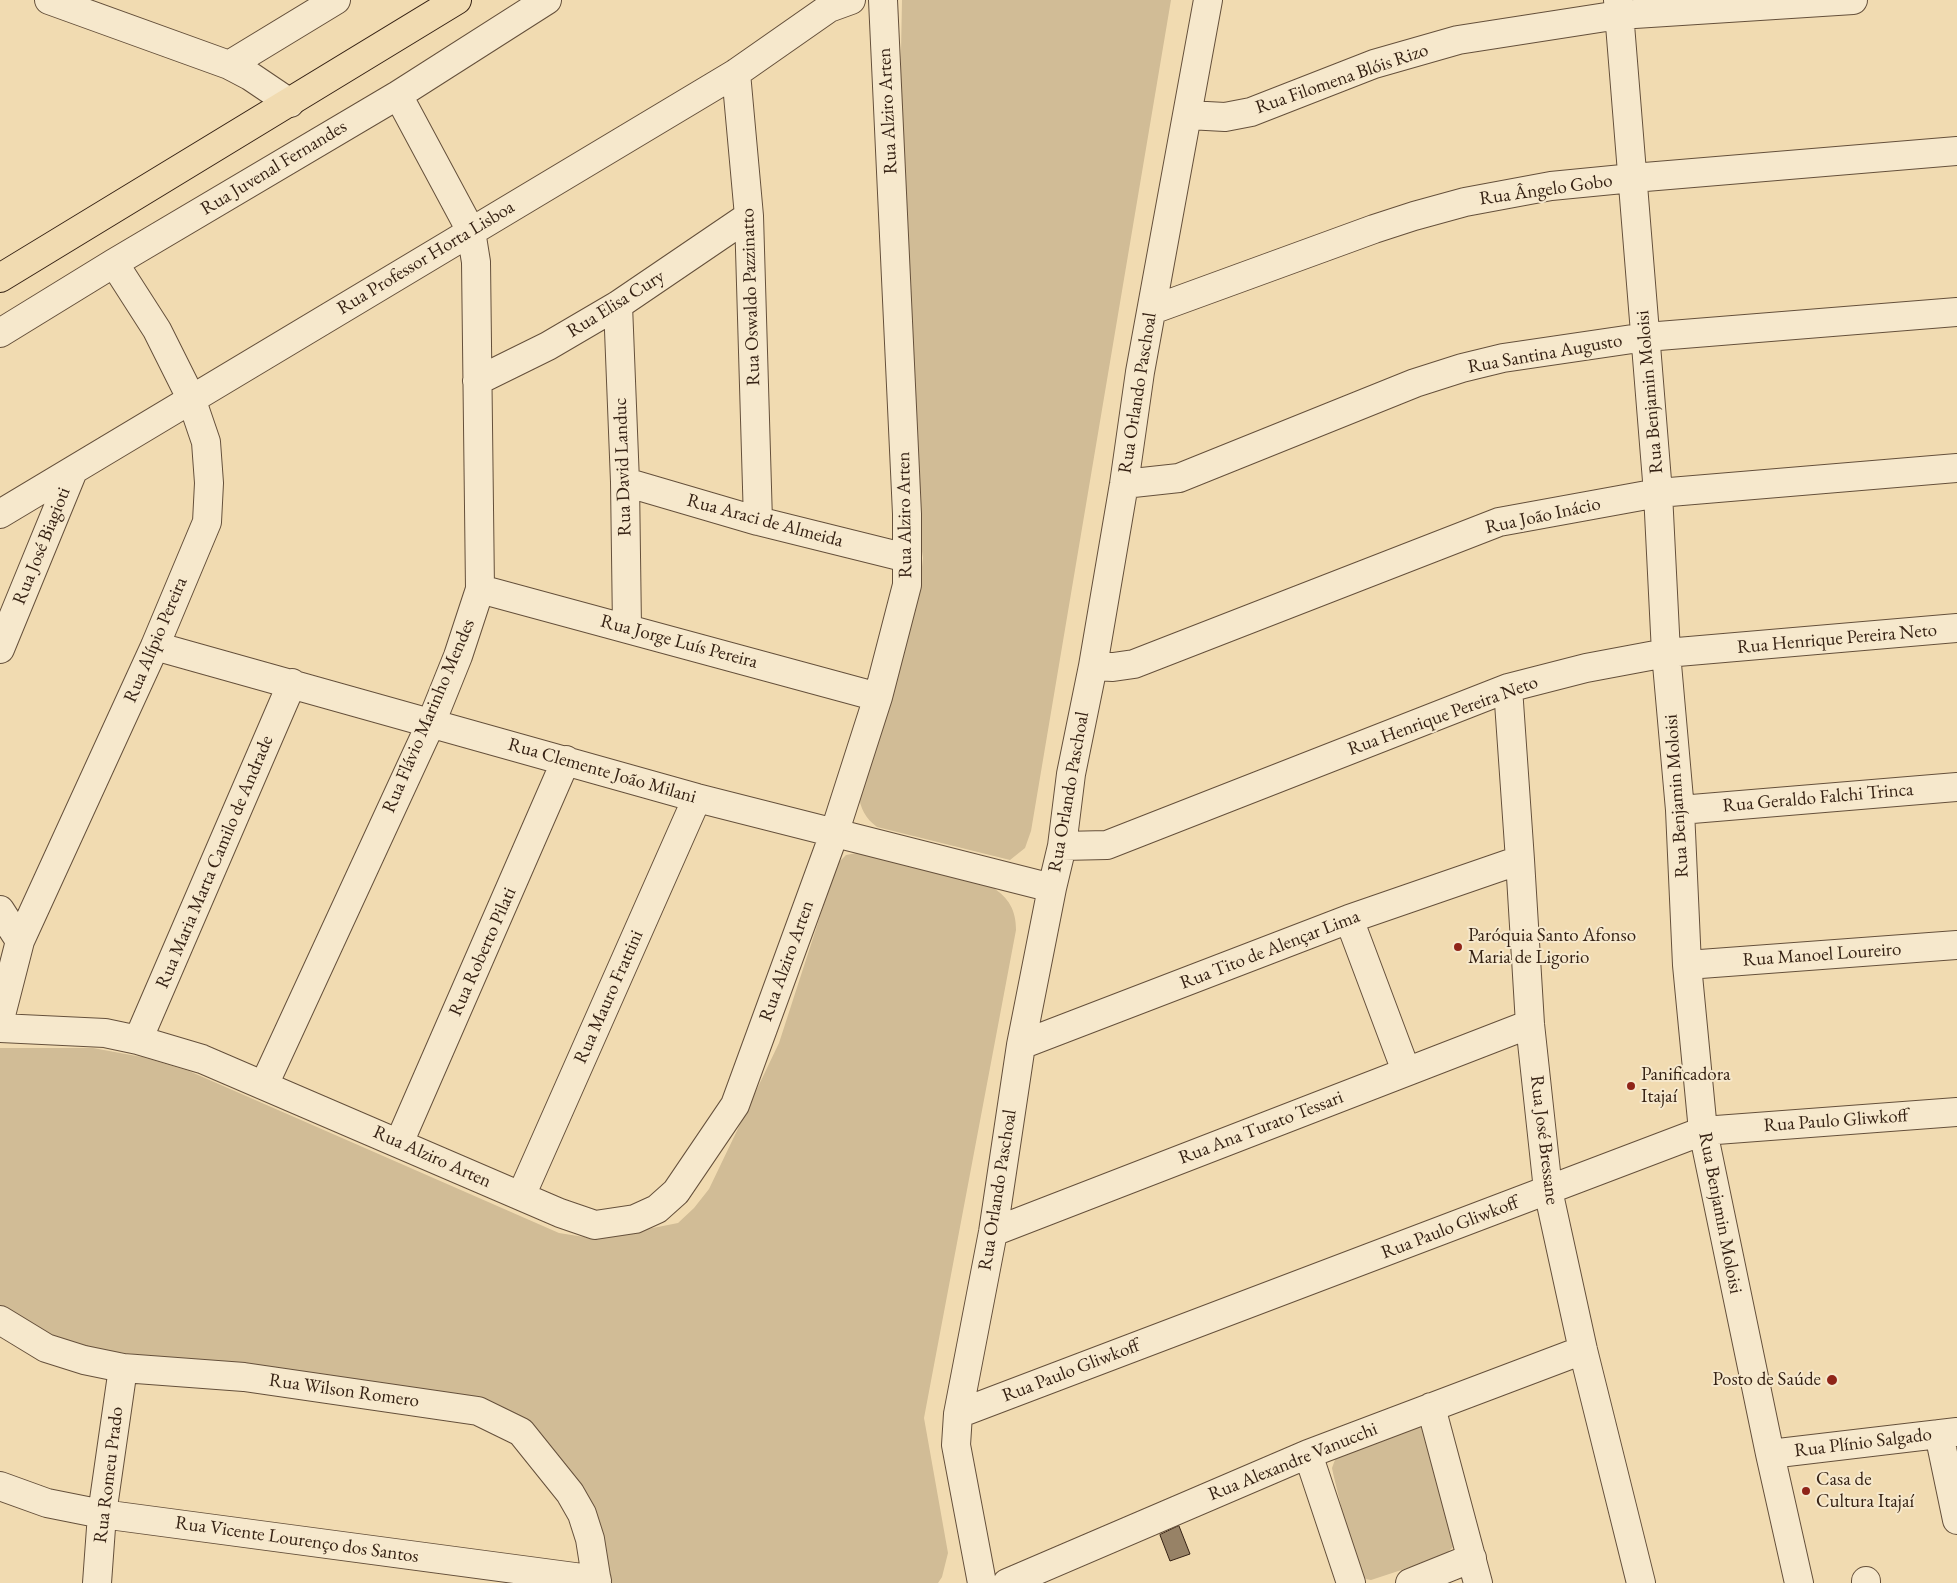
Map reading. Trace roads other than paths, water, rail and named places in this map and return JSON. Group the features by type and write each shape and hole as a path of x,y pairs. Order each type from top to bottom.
{"main road":[{"path":"0,278 457,0"}],"street":[{"path":"49,0 229,65 250,76 290,103"},
{"path":"229,65 336,0"},
{"name":"Rua Juvenal Fernandes","path":"0,333 114,263 398,95 548,0"},
{"name":"Rua Professor Horta Lisboa","path":"0,514 736,73 829,8 851,0"},
{"name":"Rua Alziro Arten","path":"0,1028 105,1033 138,1040 202,1059 560,1213 595,1225 635,1219 657,1209 676,1192 735,1105 834,834 878,697 907,585 907,504 883,0"},
{"name":"Rua Orlando Paschoal","path":"982,1583 956,1445 958,1414 993,1232 1021,1045 1062,846 1071,774 1124,484 1140,372 1208,0"},
{"name":"Rua Filomena Blóis Rizo","path":"1188,115 1225,117 1252,112 1374,64 1458,40 1619,7 1853,0"},
{"name":"Rua Benjamin Moloisi","path":"1619,7 1658,493 1666,653 1680,810 1687,965 1703,1131 1770,1454 1799,1583"},
{"name":"Rua Oswaldo Pazzinatto","path":"736,73 749,216 758,521"},
{"name":"Rua Flávio Marinho Mendes","path":"264,1085 431,723 458,656 480,589 477,292 476,262 471,231 398,95"},
{"name":"Rua Ângelo Gobo","path":"1152,310 1414,216 1465,202 1551,186 1957,151"},
{"name":"Rua Elisa Cury","path":"477,381 548,346 618,305 749,216"},
{"name":"Rua Alípio Pereira","path":"0,1019 20,941 155,646 207,522 209,483 206,442 192,398 157,330 114,263"},
{"name":"Rua David Landuc","path":"618,305 627,628"},
{"name":"Rua Santina Augusto","path":"1124,484 1179,478 1415,383 1502,358 1646,336 1957,312"},
{"name":"Rua João Inácio","path":"1092,666 1113,667 1134,664 1499,522 1658,493 1957,468"},
{"name":"Rua José Biagioti","path":"0,649 73,471"},
{"name":"Rua Araci de Almeida","path":"624,482 758,521 907,558"},
{"name":"Rua Jorge Luís Pereira","path":"480,589 878,697"},
{"name":"Rua Henrique Pereira Neto","path":"1062,846 1107,845 1508,688 1586,668 1666,653 1957,628"},
{"name":"Rua Clemente João Milani","path":"155,646 697,798 1052,888"},
{"name":"Rua Maria Marta Camilo de Andrade","path":"138,1040 292,683"},
{"name":"Rua José Bressane","path":"1508,688 1530,1024 1548,1190 1582,1350 1641,1583"},
{"name":"Rua Roberto Pilati","path":"399,1143 566,760"},
{"name":"Rua Geraldo Falchi Trinca","path":"1680,810 1957,787"},
{"name":"Rua Mauro Frattini","path":"521,1196 697,798"},
{"name":"Rua Tito de Alençar Lima","path":"1021,1045 1349,919 1520,860"},
{"path":"0,910 20,941"},
{"path":"1349,919 1406,1071"},
{"name":"Rua Manoel Loureiro","path":"1687,965 1957,945"},
{"name":"Rua Ana Turato Tessari","path":"993,1232 1530,1024"},
{"name":"Rua Paulo Gliwkoff","path":"958,1414 1703,1131 1957,1112"},
{"name":"Rua Wilson Romero","path":"0,1320 46,1348 84,1360 123,1368 244,1376 478,1411 521,1432 570,1493 582,1514 590,1539 597,1582"},
{"name":"Rua Alexandre Vanucchi","path":"1007,1583 1308,1454 1582,1350"},
{"name":"Rua Romeu Prado","path":"97,1583 102,1514 123,1368"},
{"path":"1410,1583 1475,1570 1431,1407"},
{"path":"1948,1433 1957,1520"},
{"name":"Rua Plínio Salgado","path":"1770,1454 1948,1433"},
{"path":"1308,1454 1351,1583"},
{"name":"Rua Vicente Lourenço dos Santos","path":"0,1486 46,1503 102,1514 597,1582"}],"place":[{"name":"Paróquia Santo Afonso Maria de Ligorio","path":"1458,947"},
{"name":"Panificadora Itajaí","path":"1631,1086"},
{"name":"Posto de Saúde","path":"1832,1380"},
{"name":"Casa de Cultura Itajaí","path":"1806,1491"}]}
